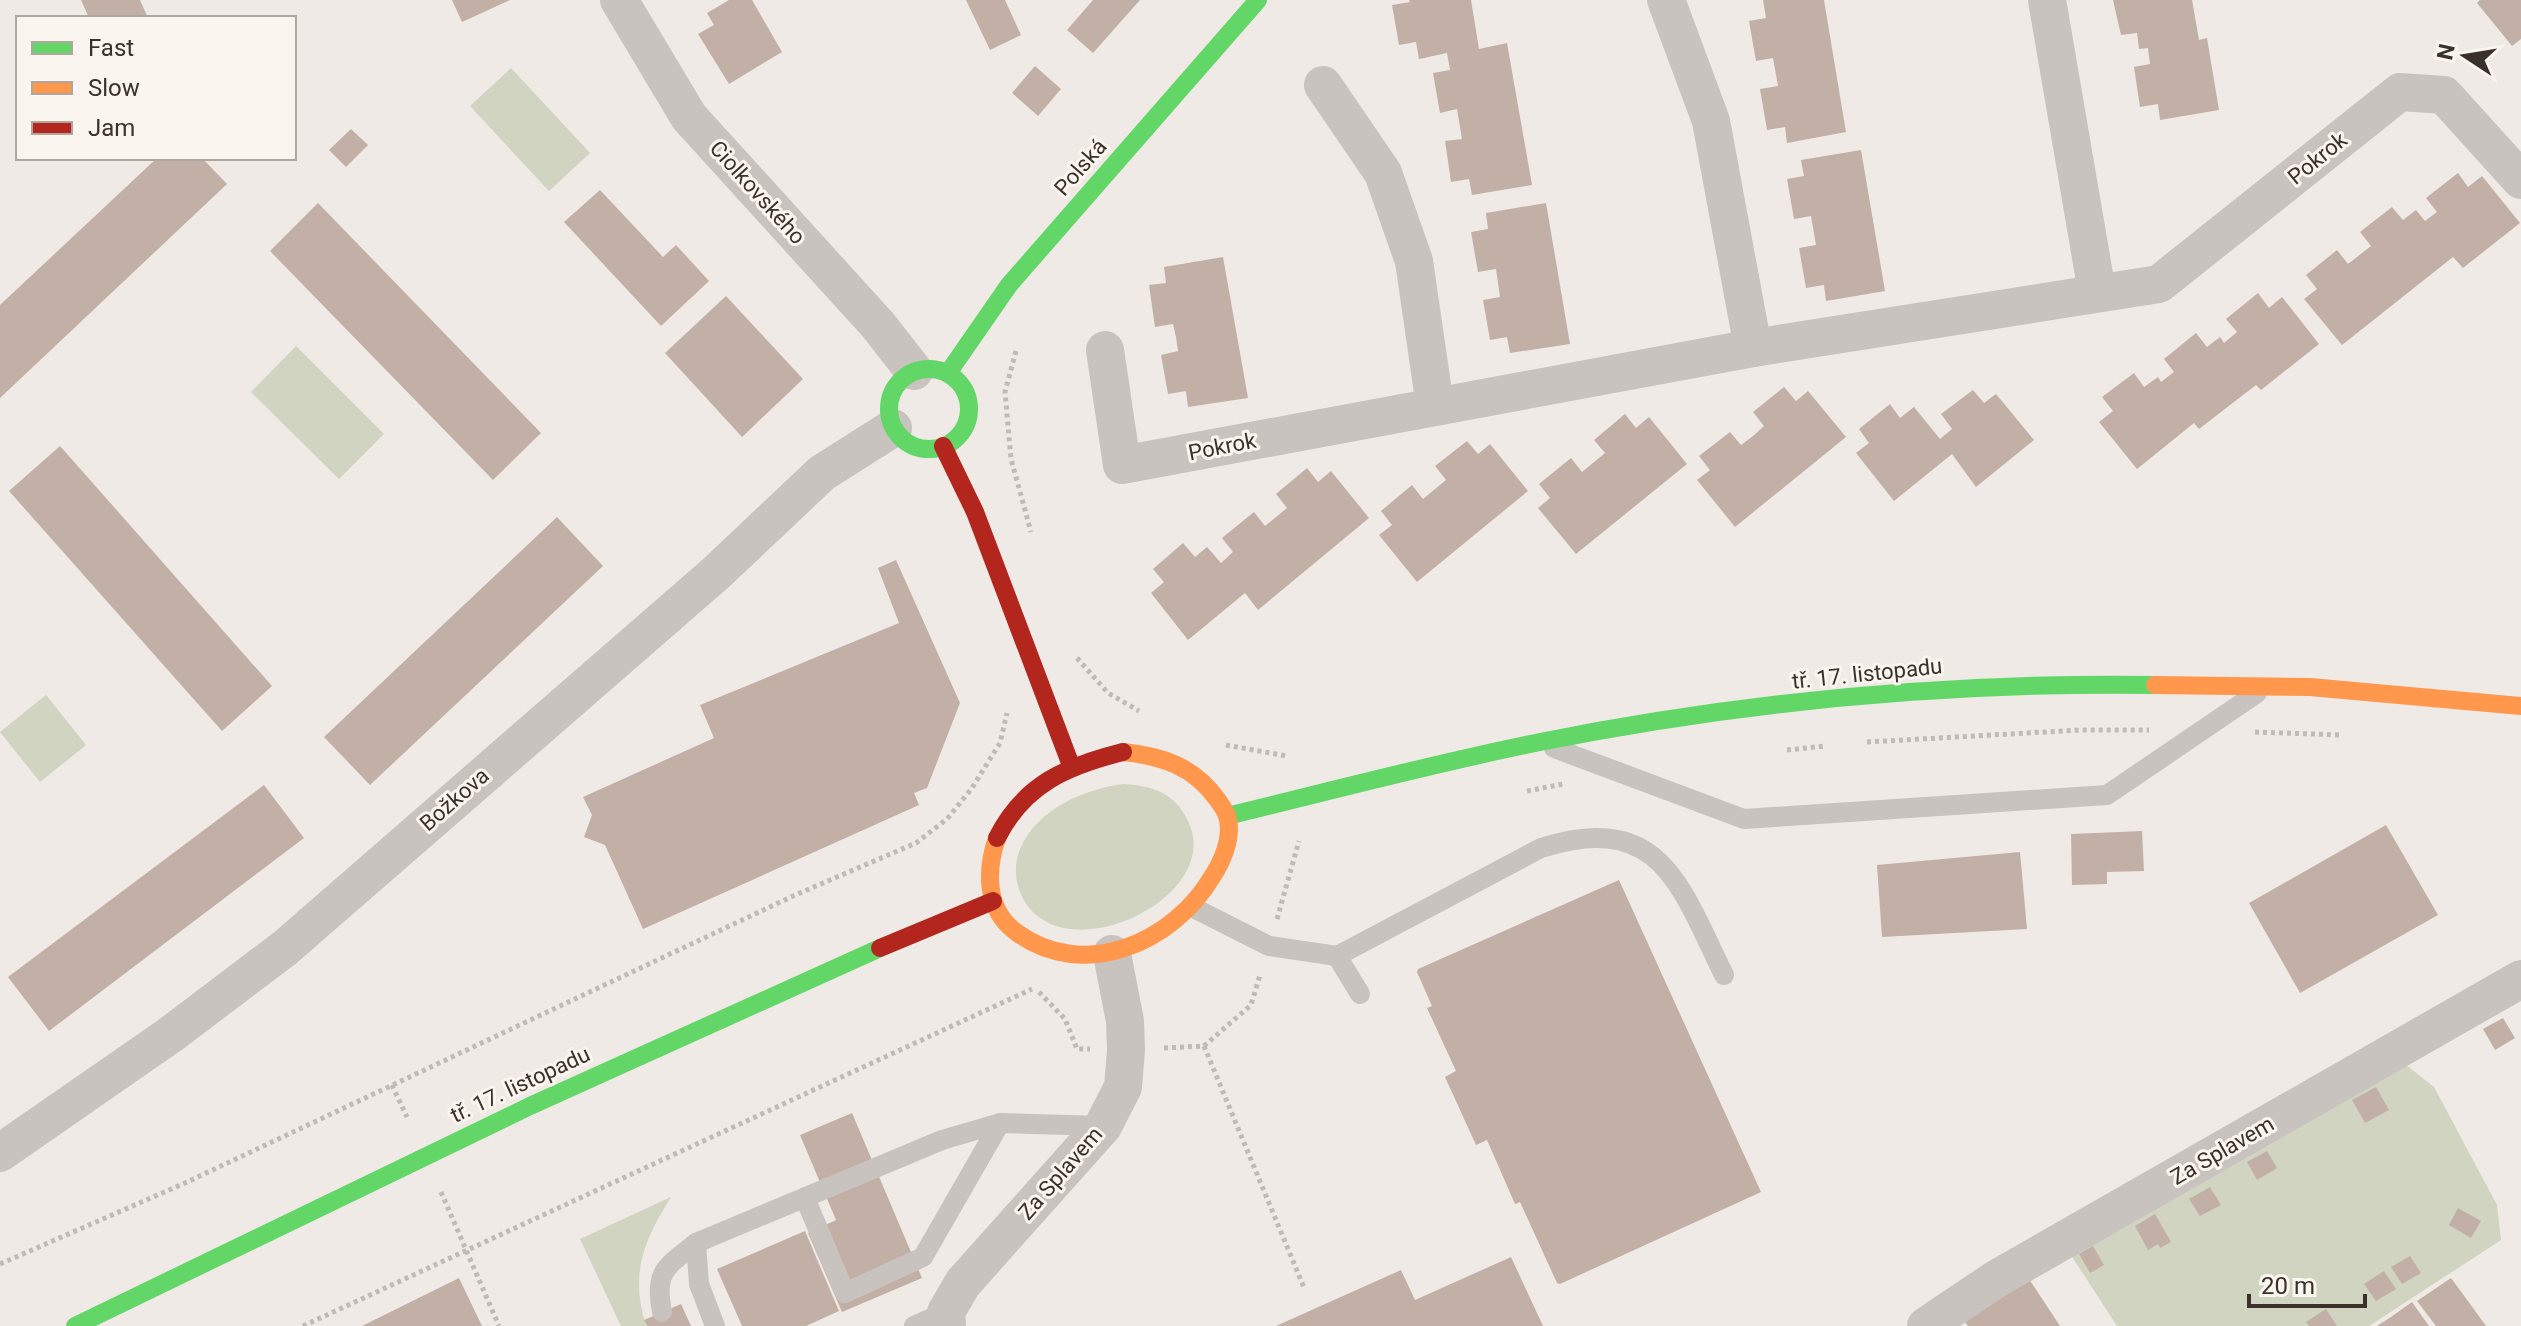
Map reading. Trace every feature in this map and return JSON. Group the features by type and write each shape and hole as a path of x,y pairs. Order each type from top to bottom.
{"main road":[{"name":"Polská","path":"931,372 1258,0"},
{"path":"931,372 958,381 969,404 963,430 954,440 932,449 909,444 893,428 888,406 891,395 904,376 931,372"},
{"path":"943,446 975,512 1072,768"},
{"name":"tř. 17. listopadu","path":"1227,816 1539,742 1655,722 1947,689 2067,684 2310,687 2521,706"},
{"path":"1123,752 1171,760 1191,770 1211,790 1227,816 1224,853 1210,883 1192,907 1150,940 1112,954 1067,955 1042,948 1008,927 993,901 988,878 989,857 1003,825 1032,789 1098,758 1123,752"},
{"name":"tř. 17. listopadu","path":"75,1326 425,1154 674,1039 993,901"}],"street":[{"name":"Ciolkovského","path":"619,0 689,117 878,325 931,372"},
{"path":"1666,0 1711,121 1753,348"},
{"path":"2047,0 2097,292"},
{"path":"1323,85 1383,173 1414,261 1435,406"},
{"name":"Pokrok","path":"1105,350 1122,465 1753,348 2159,284 2400,92 2444,95 2521,180"},
{"name":"Božkova","path":"0,1153 170,1035 285,948 715,574 822,473 893,428"},
{"name":"Za Splavem","path":"936,1321 963,1283 1103,1126 1123,1087 1125,1021 1112,954"},
{"name":"Za Splavem","path":"1926,1326 1996,1279 2521,979"}],"lane":[{"path":"1539,742 1744,819 2107,795 2266,687"},
{"path":"1192,907 1269,946 1337,956 1541,848 1591,837 1621,839 1643,848 1662,863 1680,886 1724,975"},
{"path":"1337,956 1360,994"},
{"path":"662,1312 658,1291 664,1269 696,1243 942,1140 1000,1123 1103,1126"},
{"path":"805,1198 845,1293 923,1257 1000,1123"},
{"path":"696,1243 699,1284 715,1326"}],"path":[{"path":"1016,347 1005,392 1011,459 1034,541"},
{"path":"1072,645 1078,659"},
{"path":"0,1264 185,1183 779,903 916,843 947,819 993,755 1000,743 1012,687 1038,677"},
{"path":"1856,743 2081,730 2342,735"},
{"path":"1778,751 1840,744"},
{"path":"1518,793 1619,774"},
{"path":"1299,844 1314,841"},
{"path":"303,1326 1035,987 1065,1019 1077,1049 1126,1050"},
{"path":"1204,1046 1305,1290"},
{"path":"392,1085 499,1326"}],"green space":[{"path":"511,68 590,153 549,191 470,106"},
{"path":"296,346 384,434 339,479 251,392"},
{"path":"46,695 86,745 40,782 0,732"},
{"path":"1124,784 1154,789 1170,798 1183,811 1193,849 1184,875 1164,898 1137,916 1106,927 1074,929 1046,922 1025,902 1017,883 1020,849 1038,823 1063,803 1093,791"},
{"path":"2406,1065 2434,1087 2497,1205 2501,1240 2369,1326 2117,1326 2071,1255"},
{"path":"671,1197 653,1229 642,1258 639,1290 646,1326 621,1326 580,1239"}],"building":[{"path":"81,0 140,0 147,16 88,16"},
{"path":"452,0 510,0 462,22"},
{"path":"729,0 752,0 782,52 729,84 698,34 714,25 707,13"},
{"path":"966,0 1005,0 1021,35 990,50"},
{"path":"1093,0 1140,0 1093,53 1067,30"},
{"path":"1409,0 1471,0 1479,49 1507,43 1532,185 1472,195 1469,179 1451,182 1445,141 1462,139 1457,109 1440,113 1433,73 1450,70 1447,53 1419,59 1416,42 1399,45 1392,5"},
{"path":"1763,0 1824,0 1846,132 1787,143 1785,127 1767,130 1760,89 1778,86 1773,58 1756,61 1749,21 1766,18"},
{"path":"2113,0 2192,0 2199,40 2207,38 2219,110 2160,120 2158,104 2140,107 2134,67 2150,64 2148,48 2139,49 2137,33 2121,35"},
{"path":"2480,0 2521,0 2521,39 2512,46 2477,3"},
{"path":"1035,66 1061,89 1038,116 1012,93"},
{"path":"351,129 368,145 346,167 329,150"},
{"path":"1861,150 1885,291 1826,301 1824,285 1806,288 1799,248 1816,245 1811,216 1794,219 1787,179 1804,176 1801,160"},
{"path":"155,160 204,160 227,184 0,398 0,305"},
{"path":"2458,173 2468,187 2482,176 2520,223 2463,268 2453,257 2342,345 2304,299 2317,289 2306,275 2337,250 2348,264 2371,246 2360,232 2392,207 2403,220 2416,210 2425,221 2437,212 2426,198"},
{"path":"600,190 663,257 676,245 709,281 661,326 564,222"},
{"path":"318,203 541,433 493,480 270,251"},
{"path":"1546,203 1570,344 1510,353 1507,337 1490,340 1483,300 1500,297 1496,269 1478,272 1471,232 1488,229 1486,213"},
{"path":"1223,257 1248,398 1188,407 1186,391 1168,394 1161,355 1178,351 1176,337 1173,324 1155,327 1149,285 1166,283 1164,267"},
{"path":"2258,293 2269,308 2282,297 2319,344 2261,390 2256,385 2199,429 2194,423 2137,469 2099,422 2113,411 2102,397 2134,373 2144,387 2158,377 2161,382 2174,372 2164,359 2196,333 2207,347 2220,337 2224,343 2237,332 2226,319"},
{"path":"726,296 803,379 742,437 665,353"},
{"path":"1784,387 1796,401 1808,391 1846,437 1735,527 1697,480 1710,470 1699,456 1730,432 1741,445 1753,436 1764,426 1753,412"},
{"path":"1973,390 1984,403 1996,394 2034,440 1976,487 1952,454 1894,501 1856,453 1869,443 1859,429 1890,404 1900,418 1914,407 1940,439 1952,429 1941,414"},
{"path":"1625,414 1636,428 1649,417 1687,464 1576,554 1538,508 1550,498 1539,484 1571,458 1582,472 1605,453 1594,440"},
{"path":"1467,441 1478,454 1490,444 1528,491 1417,582 1379,535 1392,525 1381,511 1412,485 1423,499 1446,480 1435,466"},
{"path":"60,446 272,686 222,731 9,491"},
{"path":"1307,468 1318,482 1331,471 1369,518 1258,610 1245,593 1188,640 1151,593 1164,582 1153,569 1183,543 1195,557 1207,547 1221,563 1233,552 1222,538 1254,512 1265,526 1287,508 1276,494"},
{"path":"557,517 603,566 370,785 324,737"},
{"path":"896,560 960,703 927,788 914,793 919,805 643,929 605,845 584,837 592,815 583,797 714,738 700,705 899,623 878,568"},
{"path":"264,785 304,838 49,1031 8,977"},
{"path":"2386,825 2438,915 2300,993 2249,903"},
{"path":"2142,831 2144,871 2107,872 2107,884 2072,885 2071,834"},
{"path":"2020,852 2027,929 1882,937 1877,865"},
{"path":"1619,880 1761,1192 1560,1284 1520,1202 1515,1204 1487,1140 1476,1145 1445,1077 1456,1071 1427,1008 1432,1006 1417,972"},
{"path":"2503,1018 2515,1038 2495,1050 2483,1029"},
{"path":"2376,1087 2389,1110 2365,1123 2352,1100"},
{"path":"852,1113 922,1278 842,1312 808,1233 836,1220 800,1135"},
{"path":"2267,1151 2277,1168 2257,1180 2247,1162"},
{"path":"2210,1187 2221,1205 2200,1216 2189,1199"},
{"path":"2458,1208 2481,1221 2471,1238 2449,1225"},
{"path":"2155,1214 2171,1242 2148,1250 2135,1226"},
{"path":"805,1231 839,1311 806,1326 742,1326 717,1269"},
{"path":"2093,1246 2104,1265 2090,1273 2079,1254"},
{"path":"2410,1256 2421,1273 2402,1284 2391,1267"},
{"path":"1511,1257 1543,1326 1276,1326 1401,1270 1415,1300"},
{"path":"2384,1271 2396,1289 2376,1301 2364,1284"},
{"path":"459,1278 482,1326 362,1326"},
{"path":"2451,1278 2486,1326 2436,1326 2417,1301"},
{"path":"2029,1279 2060,1326 1968,1326 1964,1321"},
{"path":"2412,1302 2429,1326 2377,1326 2391,1317"},
{"path":"681,1304 691,1326 647,1326 644,1320"},
{"path":"2326,1309 2337,1326 2309,1326 2306,1322"}],"traffic: fast":[{"path":"948,373 1009,285 1258,0"},
{"path":"929,369 944,372 957,381 966,394 969,409 966,424 957,437 944,446 929,449 914,446 901,437 892,424 889,409 892,394 901,381 914,372 929,369"},
{"path":"1227,816 1501,750 1692,716 1923,691 2155,685"},
{"path":"75,1326 530,1106 880,948"}],"traffic: slow":[{"path":"2155,685 2310,687 2521,706"},
{"path":"997,838 990,876 993,901 1006,923 1016,932 1042,947 1069,954 1097,954 1151,937 1195,900 1212,877 1225,850 1229,827 1222,806 1198,778 1164,760 1123,752"}],"traffic: jam":[{"path":"943,446 975,512 1072,768"},
{"path":"997,838 1020,804 1049,780 1083,764 1123,752"},
{"path":"880,948 993,901"}]}
